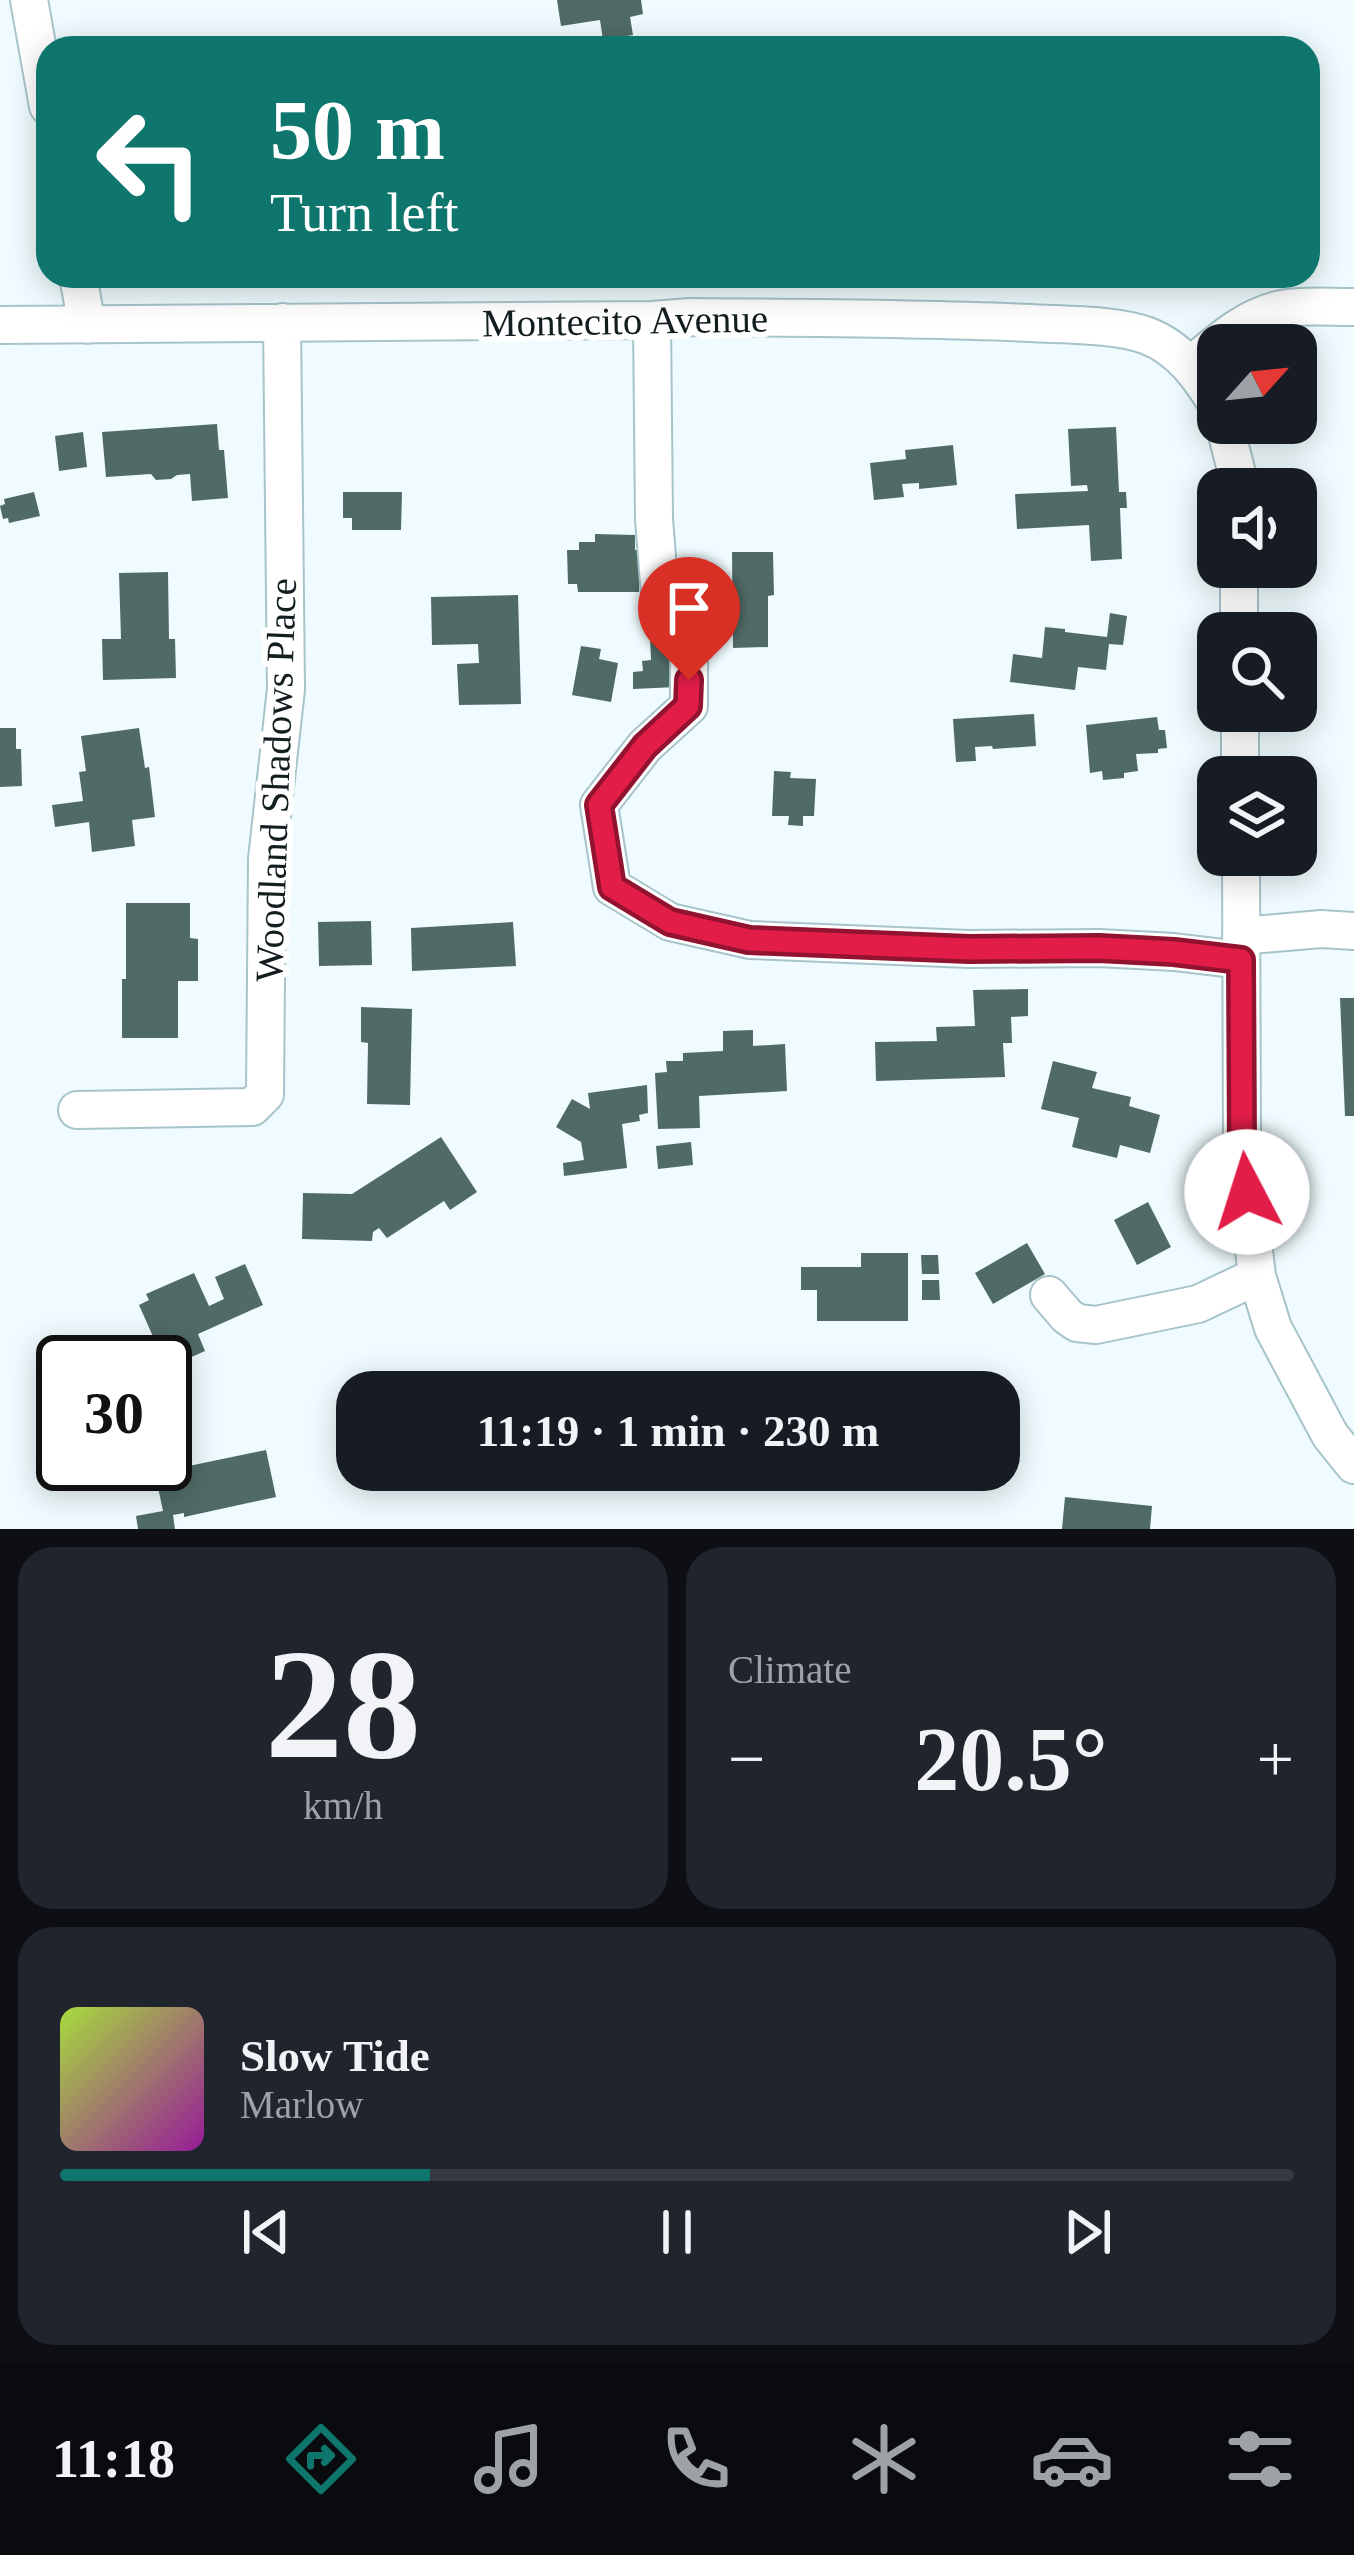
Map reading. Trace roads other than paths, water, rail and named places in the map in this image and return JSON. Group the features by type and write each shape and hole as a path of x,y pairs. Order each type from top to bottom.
{"street":[{"path":"29,0 36,39"},
{"path":"81,288 87,325"},
{"path":"1190,366 1227,334 1269,313 1288,308 1354,307"},
{"name":"Montecito Avenue","path":"0,325 713,317 986,321 1097,327 1147,335 1177,352 1197,376"},
{"path":"652,320 659,585 662,607 689,655 688,706 645,746 599,805 612,887 670,922 749,940 1174,952 1241,948 1321,929 1354,931"},
{"name":"Woodland Shadows Place","path":"77,1110 252,1107 265,1094 267,859 286,689 282,322"},
{"path":"1241,876 1242,1149 1257,1276 1273,1328 1330,1435 1354,1465"},
{"path":"1049,1295 1066,1316 1096,1325 1198,1304 1257,1276"}]}
